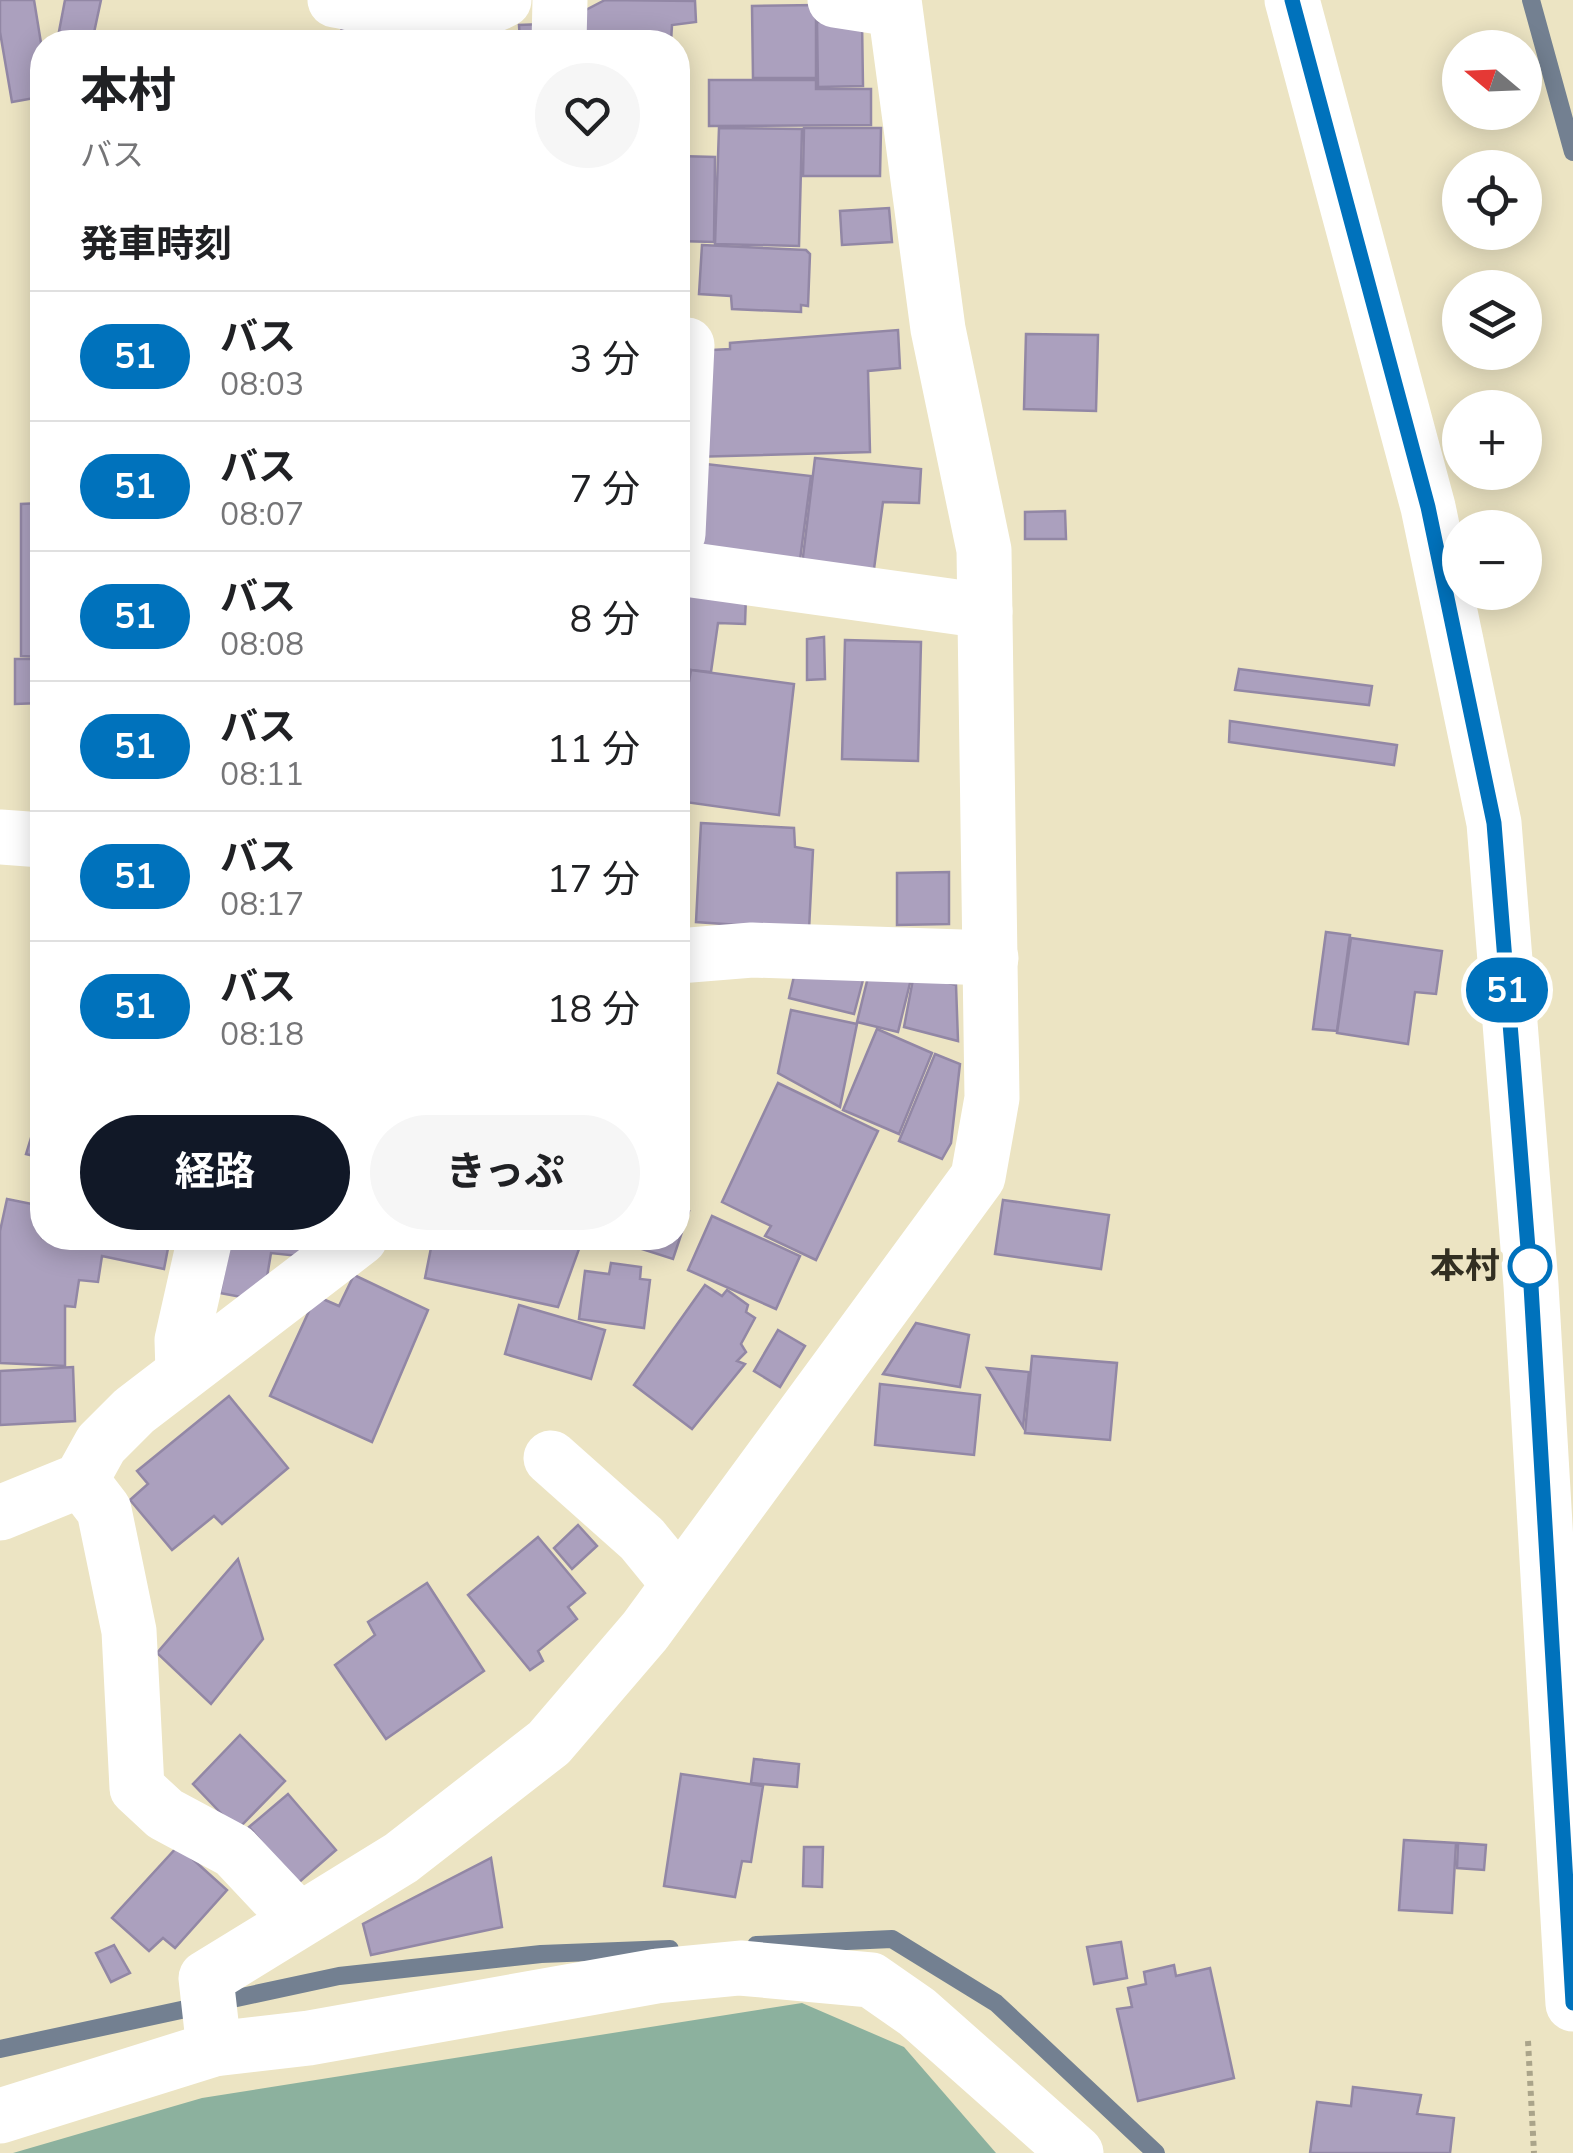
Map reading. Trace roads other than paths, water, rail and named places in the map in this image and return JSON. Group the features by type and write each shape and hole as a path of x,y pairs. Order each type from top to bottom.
{"street":[{"path":"335,0 436,14 489,8 504,0"},
{"path":"559,30 560,0"},
{"path":"214,2050 206,1978 401,1858 549,1743 645,1631 978,1177 992,1098 984,550 938,329 893,4 835,0"},
{"path":"1292,0 1428,507 1494,823 1531,1286 1573,2004"},
{"path":"690,570 985,611"},
{"path":"0,837 30,839"},
{"path":"690,955 752,950 991,958"},
{"path":"183,1372 182,1340 202,1250"},
{"path":"0,1513 81,1480 101,1444 134,1411 344,1250"},
{"path":"552,1458 642,1539 678,1584"},
{"path":"81,1480 104,1510 129,1630 136,1788 165,1814 234,1851 299,1920"},
{"path":"1556,1714 1573,1632"},
{"path":"0,2116 214,2050 309,2038 657,1976 740,1968 820,1972 871,1980 917,2012 1076,2153"}],"waterway":[{"path":"1531,0 1573,152"},
{"path":"756,1945 892,1939 996,2003 1156,2153"},
{"path":"0,2049 339,1976 541,1954 670,1949"}],"place":[{"name":"本村","path":"1530,1266"}]}
